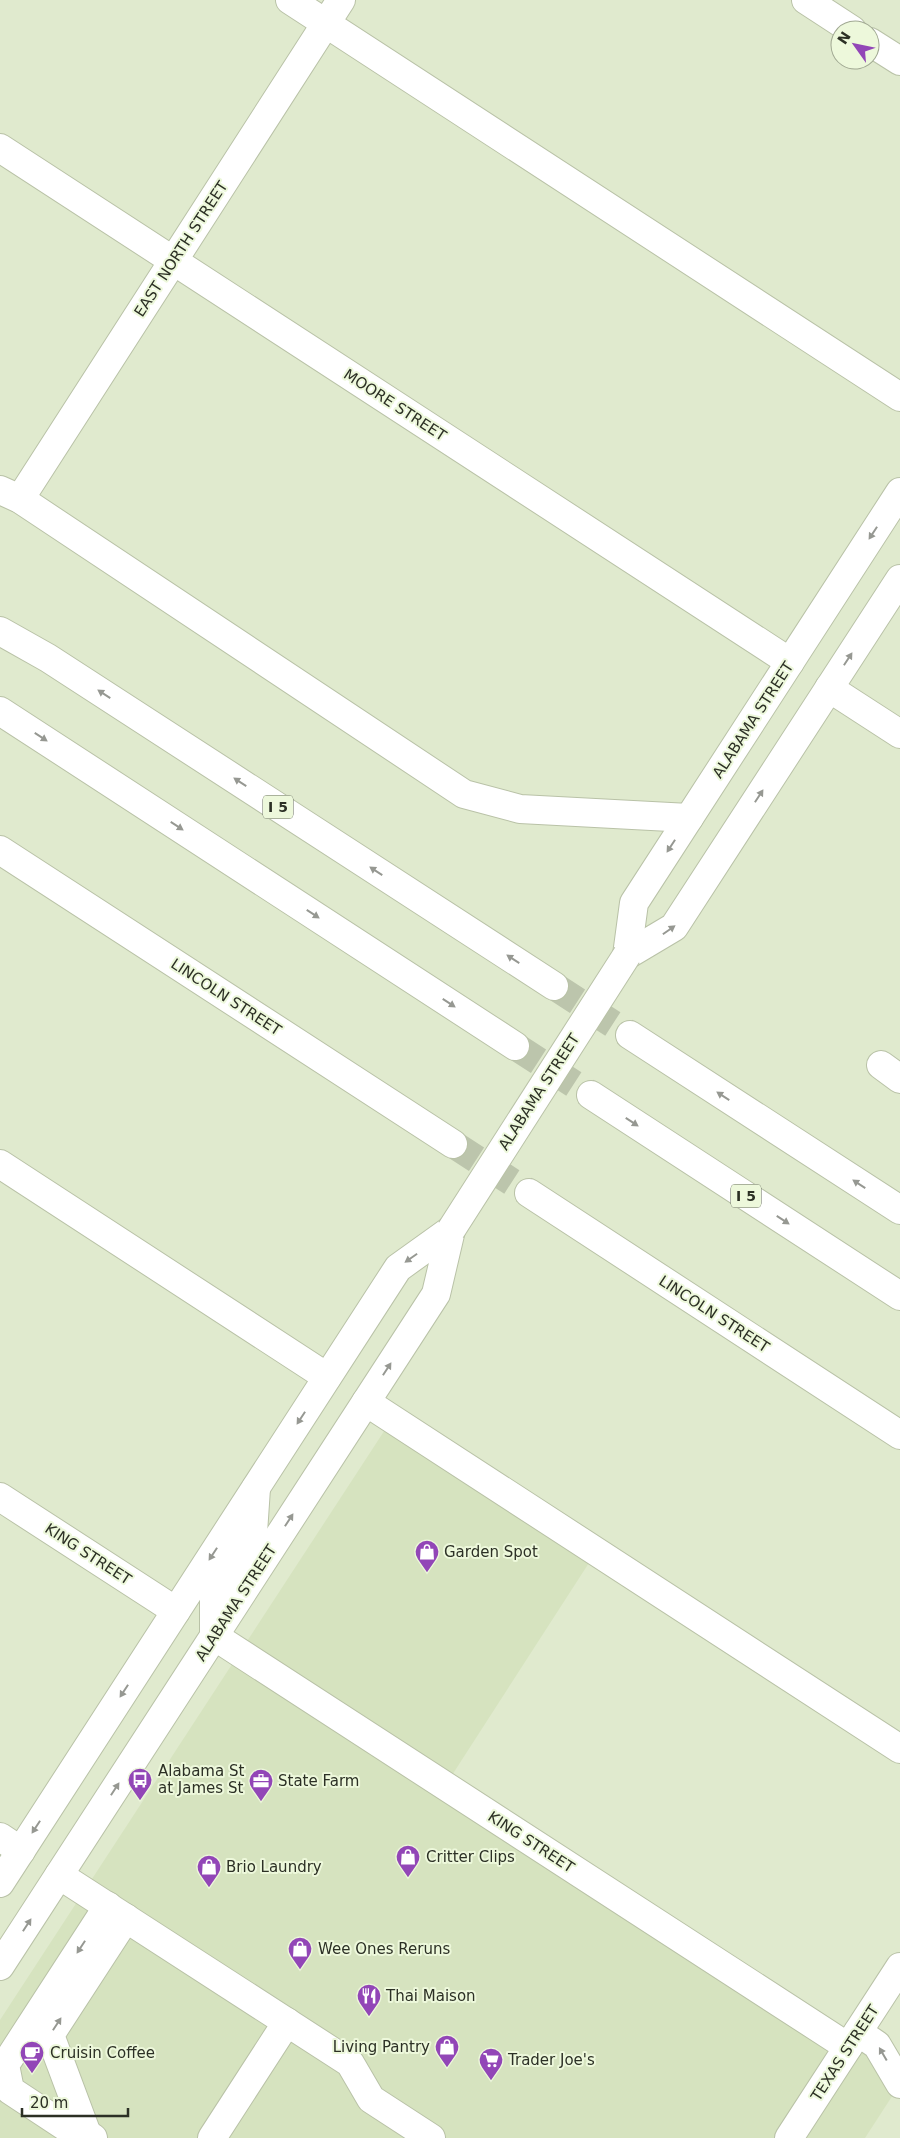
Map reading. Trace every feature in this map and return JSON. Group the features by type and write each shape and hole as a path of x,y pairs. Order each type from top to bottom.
{"main road":[{"path":"290,0 900,397"},
{"name":"EAST NORTH STREET","path":"10,494 174,261 341,0"},
{"path":"806,0 837,20"},
{"path":"880,48 900,61"},
{"name":"MOORE STREET","path":"0,148 790,662"},
{"name":"ALABAMA STREET","path":"0,1966 436,1294 451,1230 627,955 634,903 900,492"},
{"path":"10,494 464,794 520,809 689,818"},
{"name":"ALABAMA STREET","path":"627,955 674,928 900,579"},
{"name":"I 5","path":"0,631 65,669 554,986"},
{"path":"829,688 900,734"},
{"path":"0,710 515,1046"},
{"name":"LINCOLN STREET","path":"0,850 452,1144"},
{"path":"630,1035 900,1210"},
{"name":"I 5","path":"591,1096 900,1296"},
{"path":"0,1164 327,1377"},
{"name":"LINCOLN STREET","path":"528,1193 900,1435"},
{"name":"ALABAMA STREET","path":"0,1882 10,1844 176,1611 398,1268 451,1230"},
{"path":"366,1402 900,1749"},
{"path":"214,1636 214,1599 253,1534 256,1487"},
{"name":"KING STREET","path":"0,1497 176,1611"},
{"name":"KING STREET","path":"214,1636 853,2040 877,2045 900,2084"},
{"path":"59,1875 350,2063 371,2099 431,2138"},
{"path":"90,2136 75,2133 10,2090 5,2065 117,1912"},
{"path":"90,2136 50,2035 117,1912"},
{"name":"TEXAS STREET","path":"789,2138 900,1967"},
{"path":"212,2138 287,2022"}],"shaded area":[{"path":"392,1419 596,1552 445,1786 848,2047 858,2032 900,2084 865,2138 0,2138 0,2020"}],"tunnel":[{"path":"554,986 630,1035"},
{"path":"515,1046 591,1095"},
{"path":"453,1144 529,1193"}],"place":[{"name":"Garden Spot","path":"427,1573"},
{"name":"Alabama St at James St","path":"140,1801"},
{"name":"State Farm","path":"261,1802"},
{"name":"Critter Clips","path":"408,1878"},
{"name":"Brio Laundry","path":"209,1888"},
{"name":"Wee Ones Reruns","path":"300,1970"},
{"name":"Thai Maison","path":"369,2017"},
{"name":"Living Pantry","path":"447,2068"},
{"name":"Cruisin Coffee","path":"32,2074"},
{"name":"Trader Joe's","path":"491,2081"}]}
